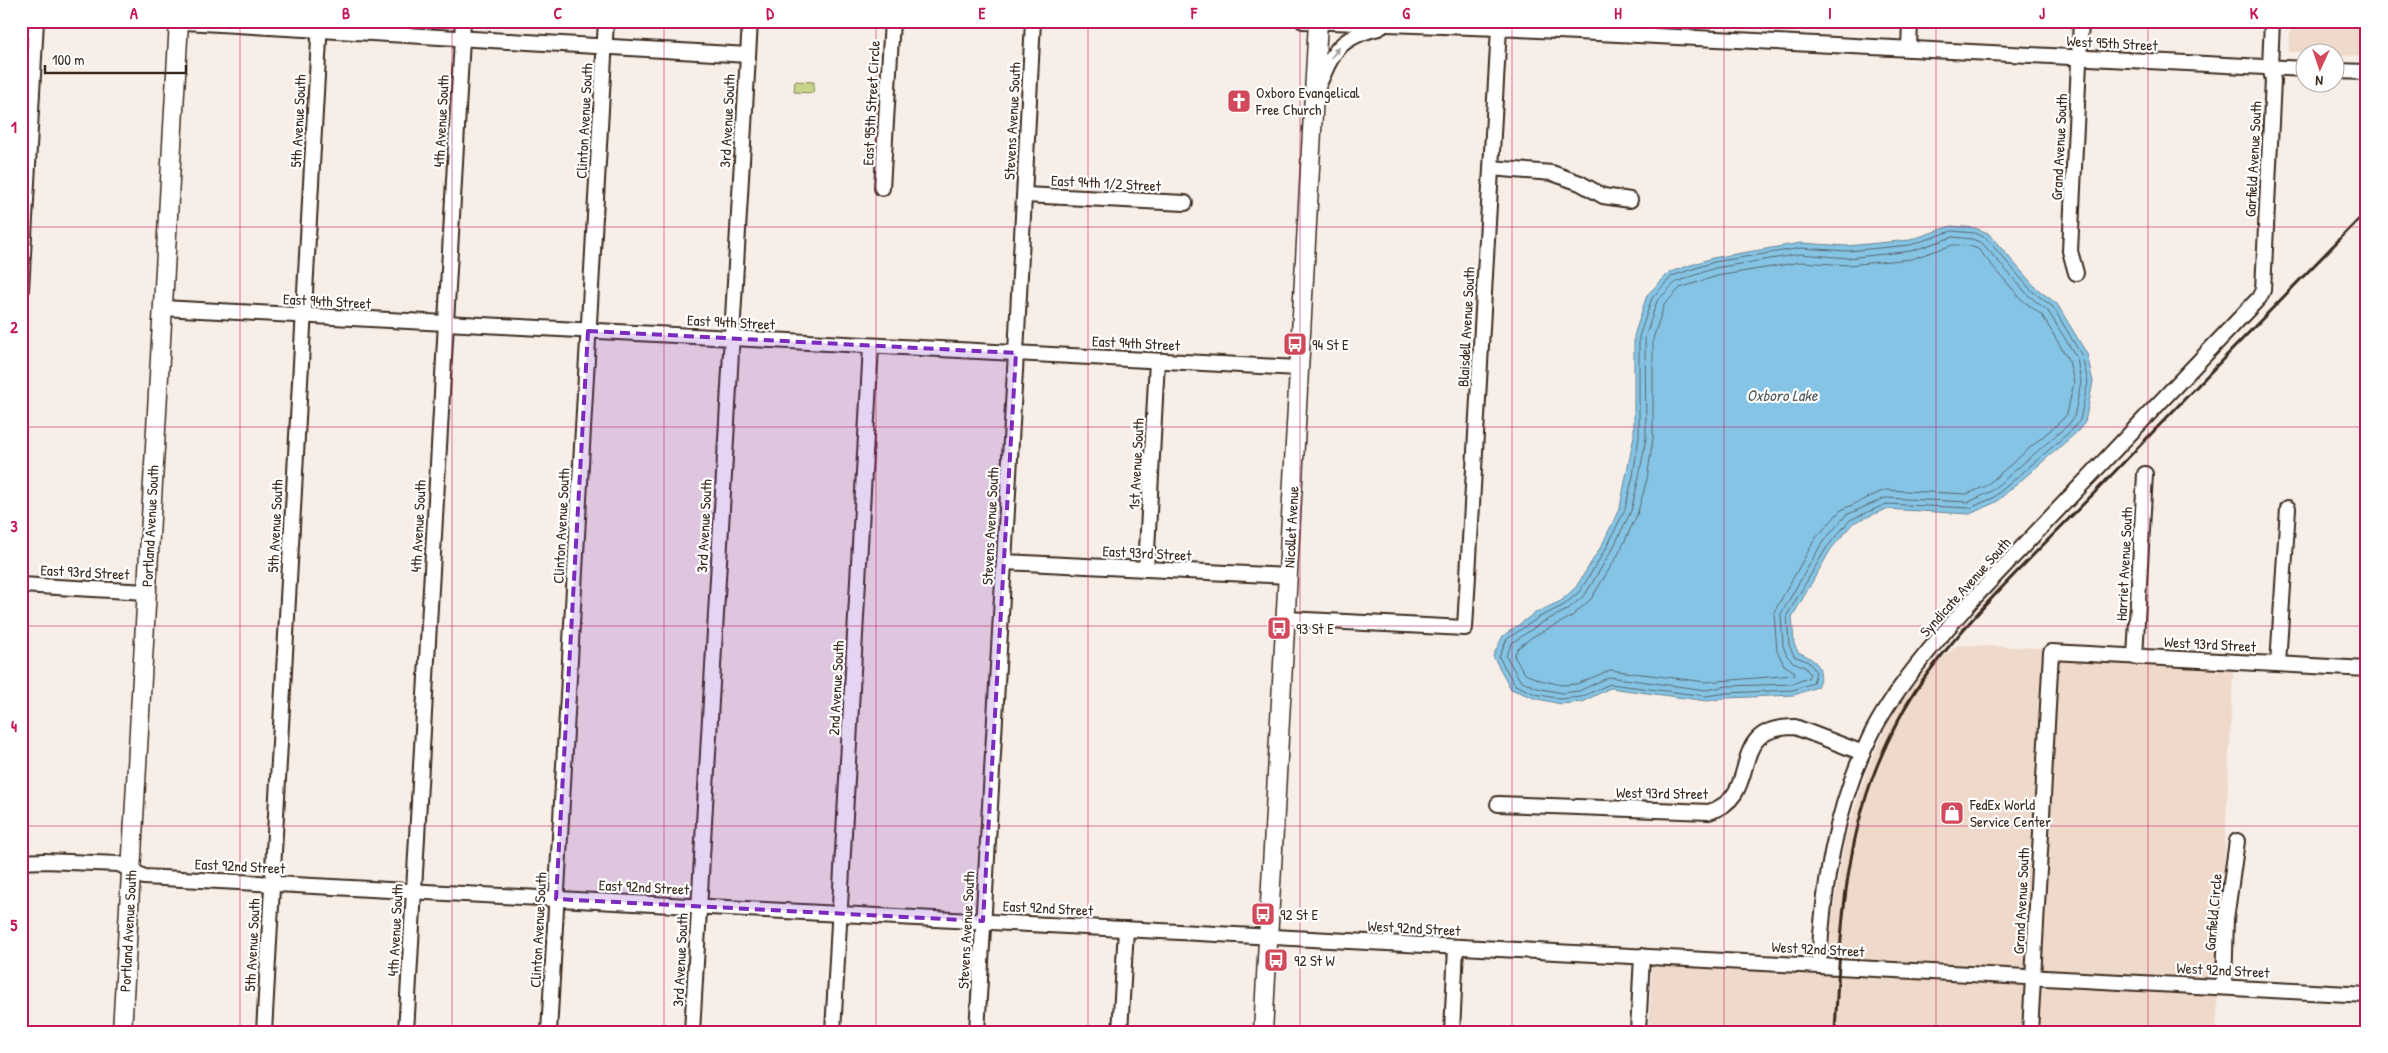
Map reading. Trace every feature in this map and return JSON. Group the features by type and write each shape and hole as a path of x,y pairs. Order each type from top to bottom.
{"main road":[{"name":"Portland Avenue South","path":"122,1032 179,22"},
{"name":"Nicollet Avenue","path":"1263,1032 1314,97 1313,22"}],"street":[{"path":"21,290 36,21"},
{"path":"168,21 319,26 462,38 748,55"},
{"name":"4th Avenue South","path":"406,1032 463,21"},
{"name":"Clinton Avenue South","path":"549,1032 606,21"},
{"name":"3rd Avenue South","path":"692,1032 730,338 750,21"},
{"name":"East 95th Street Circle","path":"882,188 892,21"},
{"name":"Stevens Avenue South","path":"977,1032 1025,195 1033,21"},
{"path":"1909,49 1910,21"},
{"name":"Grand Avenue South","path":"2076,273 2070,251 2081,21"},
{"name":"Garfield Avenue South","path":"2259,298 2264,290 2273,80 2270,67 2272,21"},
{"name":"West 95th Street","path":"1313,22 1499,28 2296,68"},
{"path":"1314,97 1331,57 1347,38 1396,24"},
{"name":"5th Avenue South","path":"264,1032 319,26"},
{"name":"Blaisdell Avenue South","path":"1286,619 1465,628 1499,28"},
{"path":"2346,71 2367,72"},
{"path":"1491,168 1552,173 1580,183 1603,196 1630,200"},
{"name":"East 94th 1/2 Street","path":"1025,195 1185,203"},
{"name":"Syndicate Avenue South","path":"1819,966 1827,872 1849,790 1880,718 1940,636 1972,600 2259,298"},
{"name":"East 94th Street","path":"162,308 1299,368"},
{"name":"2nd Avenue South","path":"833,1032 871,346"},
{"name":"1st Avenue South","path":"1146,569 1157,361"},
{"name":"Harriet Avenue South","path":"2135,657 2145,474"},
{"path":"2278,664 2288,508"},
{"name":"East 93rd Street","path":"1004,562 1288,576"},
{"name":"East 93rd Street","path":"21,585 147,592"},
{"name":"Grand Avenue South","path":"2030,1032 2051,652"},
{"name":"West 93rd Street","path":"2051,652 2367,669"},
{"name":"West 93rd Street","path":"1498,804 1709,812 1730,802 1742,781 1746,757 1752,746 1760,737 1770,731 1783,727 1795,727 1864,753"},
{"name":"Garfield Circle","path":"2224,986 2226,919 2237,842"},
{"name":"East 92nd Street","path":"21,862 119,864 144,877 1268,937"},
{"path":"1120,1032 1126,929"},
{"name":"West 92nd Street","path":"1268,937 2367,995"},
{"path":"1452,1032 1456,947"},
{"path":"1638,1032 1642,956"}],"highlighted area":[{"path":"588,331 1016,353 983,921 556,899"}],"shaded area":[{"path":"2291,21 2367,21 2367,56 2346,55 2346,42 2296,42 2296,52 2289,52"},
{"path":"1958,645 2234,655 2216,1032 1649,1032 1652,965 1829,975 1832,917 1845,839 1867,770 1894,710 1925,671"}],"green space":[{"path":"795,81 814,82 813,93 794,92"}],"water":[{"name":"Oxboro Lake","path":"1951,226 1975,228 1988,233 2036,288 2057,304 2087,354 2093,382 2085,422 2077,432 1996,502 1970,514 1886,509 1853,523 1831,549 1792,617 1794,644 1798,652 1814,661 1820,669 1820,680 1817,687 1794,695 1727,698 1707,701 1610,688 1582,702 1561,704 1534,698 1511,689 1493,656 1503,636 1535,613 1561,601 1576,587 1602,545 1620,507 1634,436 1634,336 1647,295 1670,272 1712,258 1801,243 1847,246 1910,240"}],"railway":[{"path":"1835,1032 1845,897 1857,830 1877,766 1897,722 1915,691 1941,656 1984,606 2367,211"}],"place":[{"name":"Oxboro Evangelical Free Church","path":"1239,101"},
{"name":"94 St E","path":"1295,344"},
{"name":"93 St E","path":"1279,628"},
{"name":"FedEx World Service Center","path":"1952,813"},
{"name":"92 St E","path":"1263,914"},
{"name":"92 St W","path":"1276,960"}]}
